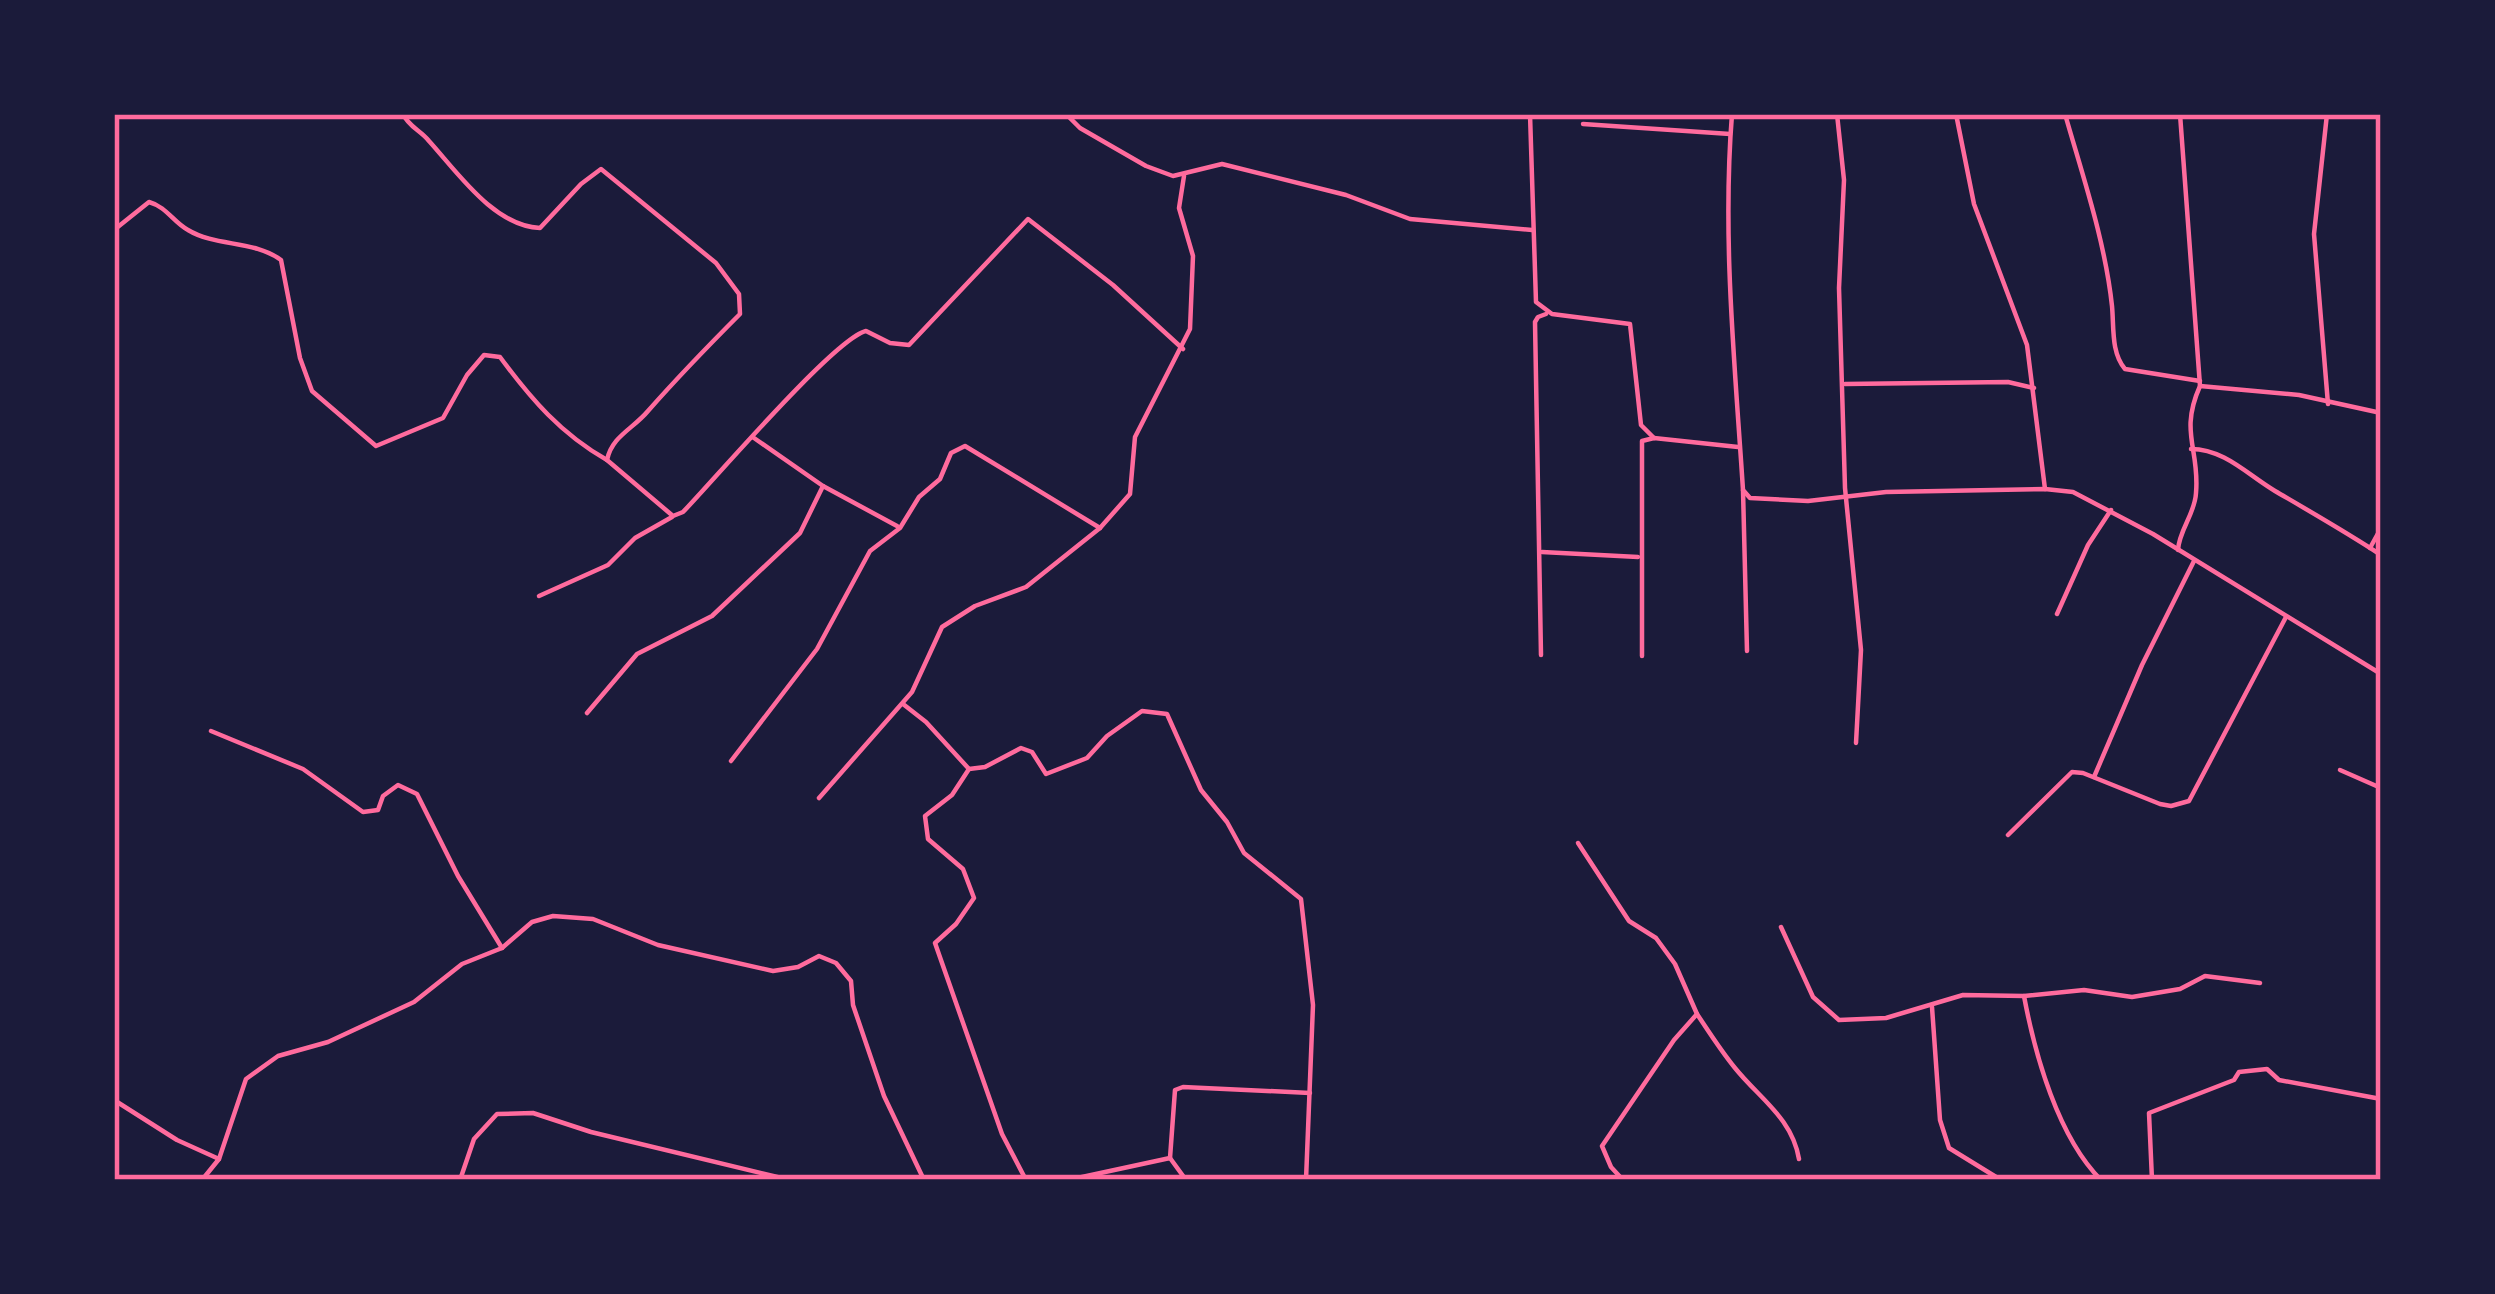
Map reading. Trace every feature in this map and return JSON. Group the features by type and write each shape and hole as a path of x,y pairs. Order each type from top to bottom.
{"street":[{"path":"403,114 407,124 425,135 483,199 522,227 541,228 601,169 716,263 739,294 740,314 671,381 646,414 610,445 607,460"},
{"path":"1066,114 1080,128 1146,166 1184,176 1222,164 1346,195 1410,219 1532,230"},
{"path":"1530,114 1536,302 1552,314"},
{"path":"1732,114 1729,240 1747,651"},
{"path":"1837,114 1844,180 1839,288 1845,488 1861,650 1856,743"},
{"path":"1955,114 1974,204 2027,345 2045,489"},
{"path":"2065,114 2111,299 2117,359 2125,369 2299,394 2381,413"},
{"path":"2178,550 2197,492 2188,427 2200,383 2180,114"},
{"path":"2327,114 2314,234 2328,404"},
{"path":"1583,124 1730,134"},
{"path":"819,798 903,704 942,627 975,606 1026,587 1100,528 1130,494 1135,437 1190,328 1193,256 1178,208 1184,176"},
{"path":"114,230 149,202 160,205 189,231 267,250 280,260 300,358 312,391 376,446 443,418 484,355 500,357 532,400 572,440 607,460 673,516"},
{"path":"539,596 608,566 635,538 679,516 854,334 866,331 902,346 918,338 1028,219 1094,269 1183,349"},
{"path":"1541,655 1535,322 1541,315 1630,324 1641,425 1654,438"},
{"path":"1845,384 2008,382 2034,388"},
{"path":"754,438 823,486 899,527"},
{"path":"1642,656 1640,446 1654,438 1740,448"},
{"path":"731,760 818,649 870,551 899,527 919,497 940,479 951,453 965,446 1100,528"},
{"path":"2192,449 2232,461 2381,555"},
{"path":"587,713 637,654 712,616 800,533 823,486"},
{"path":"1743,490 1757,500 1849,498 1886,492 2073,492 2111,510 2381,674"},
{"path":"2057,614 2088,545 2111,510"},
{"path":"2371,548 2381,528"},
{"path":"1542,552 1641,557"},
{"path":"2094,777 2194,561"},
{"path":"2008,835 2066,773 2094,777 2160,804 2189,801 2286,616"},
{"path":"903,704 969,769"},
{"path":"1026,1180 1002,1134 935,943 974,898 963,869 928,839 925,816 952,794 969,769 985,767 1021,748 1032,752 1046,774 1087,758 1107,736 1142,711 1167,714 1201,790 1244,853 1300,899 1313,1005 1306,1180"},
{"path":"211,730 302,769 363,812 378,811 383,796 398,785 417,794 458,876 502,948"},
{"path":"2340,770 2381,788"},
{"path":"1578,843 1629,921 1656,938 1675,964 1697,1014 1733,1067 1795,1135 1799,1159"},
{"path":"202,1180 219,1159 247,1079 262,1067 278,1056 328,1042 414,1002 462,964 502,948 532,922 553,916 603,921 658,945 773,971 798,967 819,956 836,963 851,981 853,1005 884,1096 924,1180"},
{"path":"1781,927 1813,997 1840,1020 1886,1018 1963,995 2084,990 2132,997 2180,989 2205,976 2260,983"},
{"path":"2024,996 2029,1025 2063,1124 2081,1160 2101,1180"},
{"path":"1932,1007 1940,1120 1949,1148 2001,1180"},
{"path":"1623,1180 1611,1167 1603,1146 1674,1040 1697,1014"},
{"path":"2152,1180 2149,1113 2234,1080 2240,1072 2266,1069 2279,1080 2381,1099"},
{"path":"1186,1180 1170,1158 1175,1090 1312,1093"},
{"path":"114,1100 177,1140 219,1159"},
{"path":"460,1180 474,1139 497,1114 533,1113 591,1132 790,1180"},
{"path":"1068,1180 1170,1158"}]}
